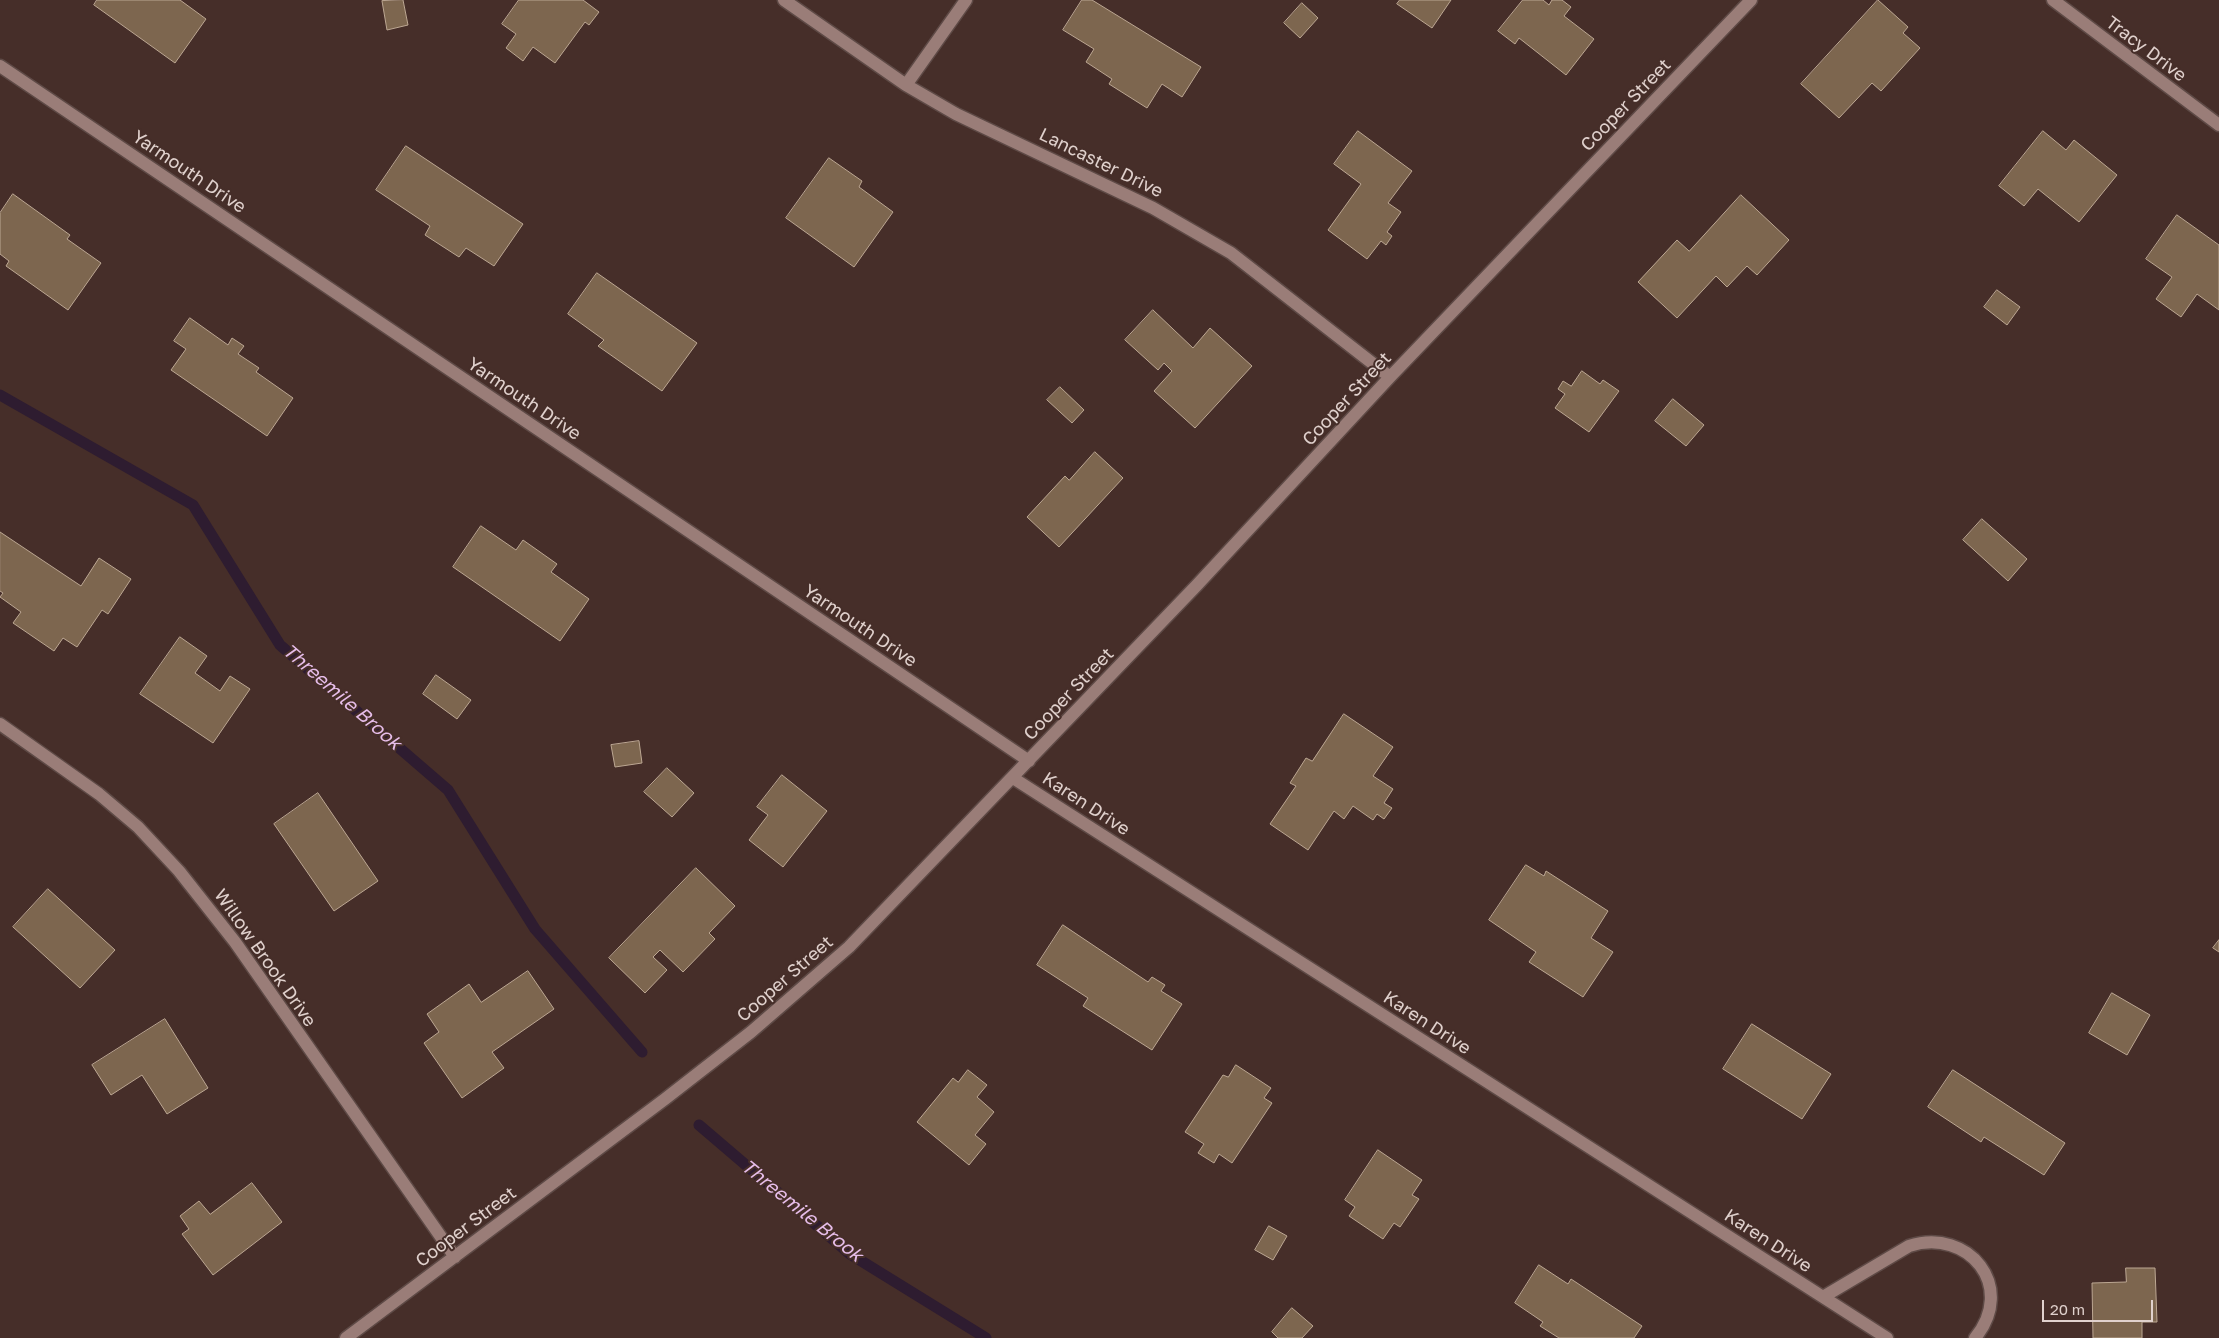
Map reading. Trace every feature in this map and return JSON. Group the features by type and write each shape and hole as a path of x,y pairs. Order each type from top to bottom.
{"street":[{"name":"Lancaster Drive","path":"784,0 906,85 956,114 1154,208 1231,253 1390,377"},
{"path":"906,85 966,0"},
{"name":"Cooper Street","path":"346,1338 751,1032 849,946 1198,585 1390,377 1751,0"},
{"name":"Tracy Drive","path":"2052,0 2219,125"},
{"name":"Yarmouth Drive","path":"0,66 1029,761"},
{"name":"Willow Brook Drive","path":"0,724 99,794 138,827 179,871 235,942 455,1257"},
{"name":"Karen Drive","path":"1013,778 1887,1338"},
{"path":"1823,1297 1909,1246 1921,1242 1945,1242 1957,1246 1976,1260 1988,1281 1990,1305 1988,1317 1975,1338"}],"building":[{"path":"97,0 180,0 206,19 175,63 94,5"},
{"path":"403,0 408,25 387,30 382,1"},
{"path":"519,0 583,0 599,12 589,25 585,22 555,63 533,47 523,61 506,48 516,34 502,24"},
{"path":"1082,0 1092,0 1201,67 1182,97 1162,84 1147,108 1109,84 1112,79 1086,62 1094,49 1063,30"},
{"path":"1400,0 1451,0 1432,28 1397,4"},
{"path":"1523,0 1543,0 1549,5 1552,0 1562,0 1571,7 1564,16 1594,39 1566,75 1519,38 1515,44 1498,31"},
{"path":"1878,0 1908,27 1903,33 1920,48 1881,91 1872,83 1839,118 1801,84"},
{"path":"1302,3 1318,18 1300,38 1284,23"},
{"path":"1358,131 1412,171 1388,203 1401,212 1387,232 1392,236 1386,245 1381,241 1367,259 1328,230 1361,184 1334,164"},
{"path":"2043,131 2066,150 2074,140 2117,175 2079,222 2038,189 2024,206 1999,186"},
{"path":"406,146 523,224 494,266 466,248 459,257 425,235 430,226 376,190"},
{"path":"829,158 862,181 859,187 893,212 854,267 786,218"},
{"path":"13,194 70,235 67,239 101,263 68,310 6,266 9,261 0,254 0,213"},
{"path":"1741,195 1789,240 1757,275 1747,266 1727,287 1716,276 1677,318 1638,282 1677,240 1689,251"},
{"path":"2177,215 2219,245 2219,310 2197,294 2181,317 2156,299 2172,277 2146,259"},
{"path":"597,273 697,343 662,391 598,346 604,340 568,314"},
{"path":"1997,290 2020,307 2007,325 1984,307"},
{"path":"1153,310 1193,348 1210,328 1252,366 1195,428 1154,391 1172,371 1164,363 1158,370 1125,340"},
{"path":"190,318 228,345 232,338 244,346 238,354 259,368 256,372 293,398 267,436 171,370 186,349 174,341"},
{"path":"1582,371 1600,384 1603,380 1619,391 1589,432 1555,408 1565,394 1558,389 1563,381 1571,386"},
{"path":"1060,387 1084,410 1072,423 1047,400"},
{"path":"1673,399 1704,425 1686,446 1655,421"},
{"path":"1095,452 1123,478 1059,547 1027,517 1065,476 1069,480"},
{"path":"1982,519 2027,559 2008,581 1963,540"},
{"path":"481,526 516,550 523,540 557,564 551,572 589,599 560,641 453,567"},
{"path":"0,532 81,586 99,558 131,579 108,614 102,610 77,647 63,638 54,651 13,623 21,612 0,597 3,593 0,591"},
{"path":"180,637 207,656 195,673 220,691 230,676 250,689 213,743 140,694"},
{"path":"436,675 471,700 457,719 423,694"},
{"path":"1344,714 1393,747 1373,776 1393,789 1384,803 1392,808 1384,819 1377,814 1373,820 1353,806 1344,819 1334,811 1308,850 1270,824 1296,786 1290,783 1306,758 1312,761"},
{"path":"639,741 642,763 615,767 611,745"},
{"path":"667,768 694,793 672,817 644,792"},
{"path":"782,775 827,811 783,867 749,840 768,815 757,807"},
{"path":"318,793 378,881 334,911 274,824"},
{"path":"1526,865 1544,876 1546,871 1608,911 1591,938 1613,952 1583,997 1529,962 1536,952 1489,920"},
{"path":"696,868 735,906 709,933 715,939 683,972 660,950 653,957 667,970 645,993 609,958"},
{"path":"48,889 115,950 80,988 13,927"},
{"path":"1063,925 1148,982 1152,977 1165,985 1161,991 1182,1004 1152,1050 1083,1006 1088,998 1037,965"},
{"path":"2219,940 2219,952 2213,948"},
{"path":"528,971 554,1009 492,1052 504,1068 462,1098 424,1043 439,1032 427,1014 469,984 481,1002"},
{"path":"2112,993 2150,1015 2127,1055 2089,1033"},
{"path":"165,1019 208,1088 167,1114 142,1075 111,1095 92,1065"},
{"path":"1752,1024 1831,1074 1802,1119 1723,1069"},
{"path":"1236,1065 1271,1088 1264,1098 1272,1103 1232,1163 1219,1154 1214,1163 1198,1153 1204,1144 1185,1132 1223,1075 1228,1077"},
{"path":"968,1070 987,1085 977,1097 994,1112 975,1135 986,1144 969,1165 917,1122 953,1078 958,1082"},
{"path":"1953,1070 2065,1143 2044,1175 1984,1137 1981,1142 1928,1107"},
{"path":"1378,1150 1422,1180 1412,1195 1419,1199 1400,1227 1394,1223 1383,1239 1349,1216 1355,1207 1345,1200"},
{"path":"252,1183 282,1222 213,1275 182,1234 189,1229 180,1216 199,1201 210,1214"},
{"path":"1269,1226 1287,1236 1273,1260 1255,1250"},
{"path":"1539,1265 1568,1284 1571,1279 1642,1326 1634,1338 1559,1338 1540,1326 1543,1322 1515,1303"},
{"path":"2126,1268 2155,1268 2157,1322 2142,1322 2142,1338 2093,1338 2092,1283 2126,1282"},
{"path":"1292,1308 1313,1326 1302,1338 1278,1338 1272,1332"}],"waterway":[{"name":"Threemile Brook","path":"0,395 193,505 280,645 448,790 535,929 642,1052"},
{"name":"Threemile Brook","path":"699,1125 850,1254 986,1338"}]}
